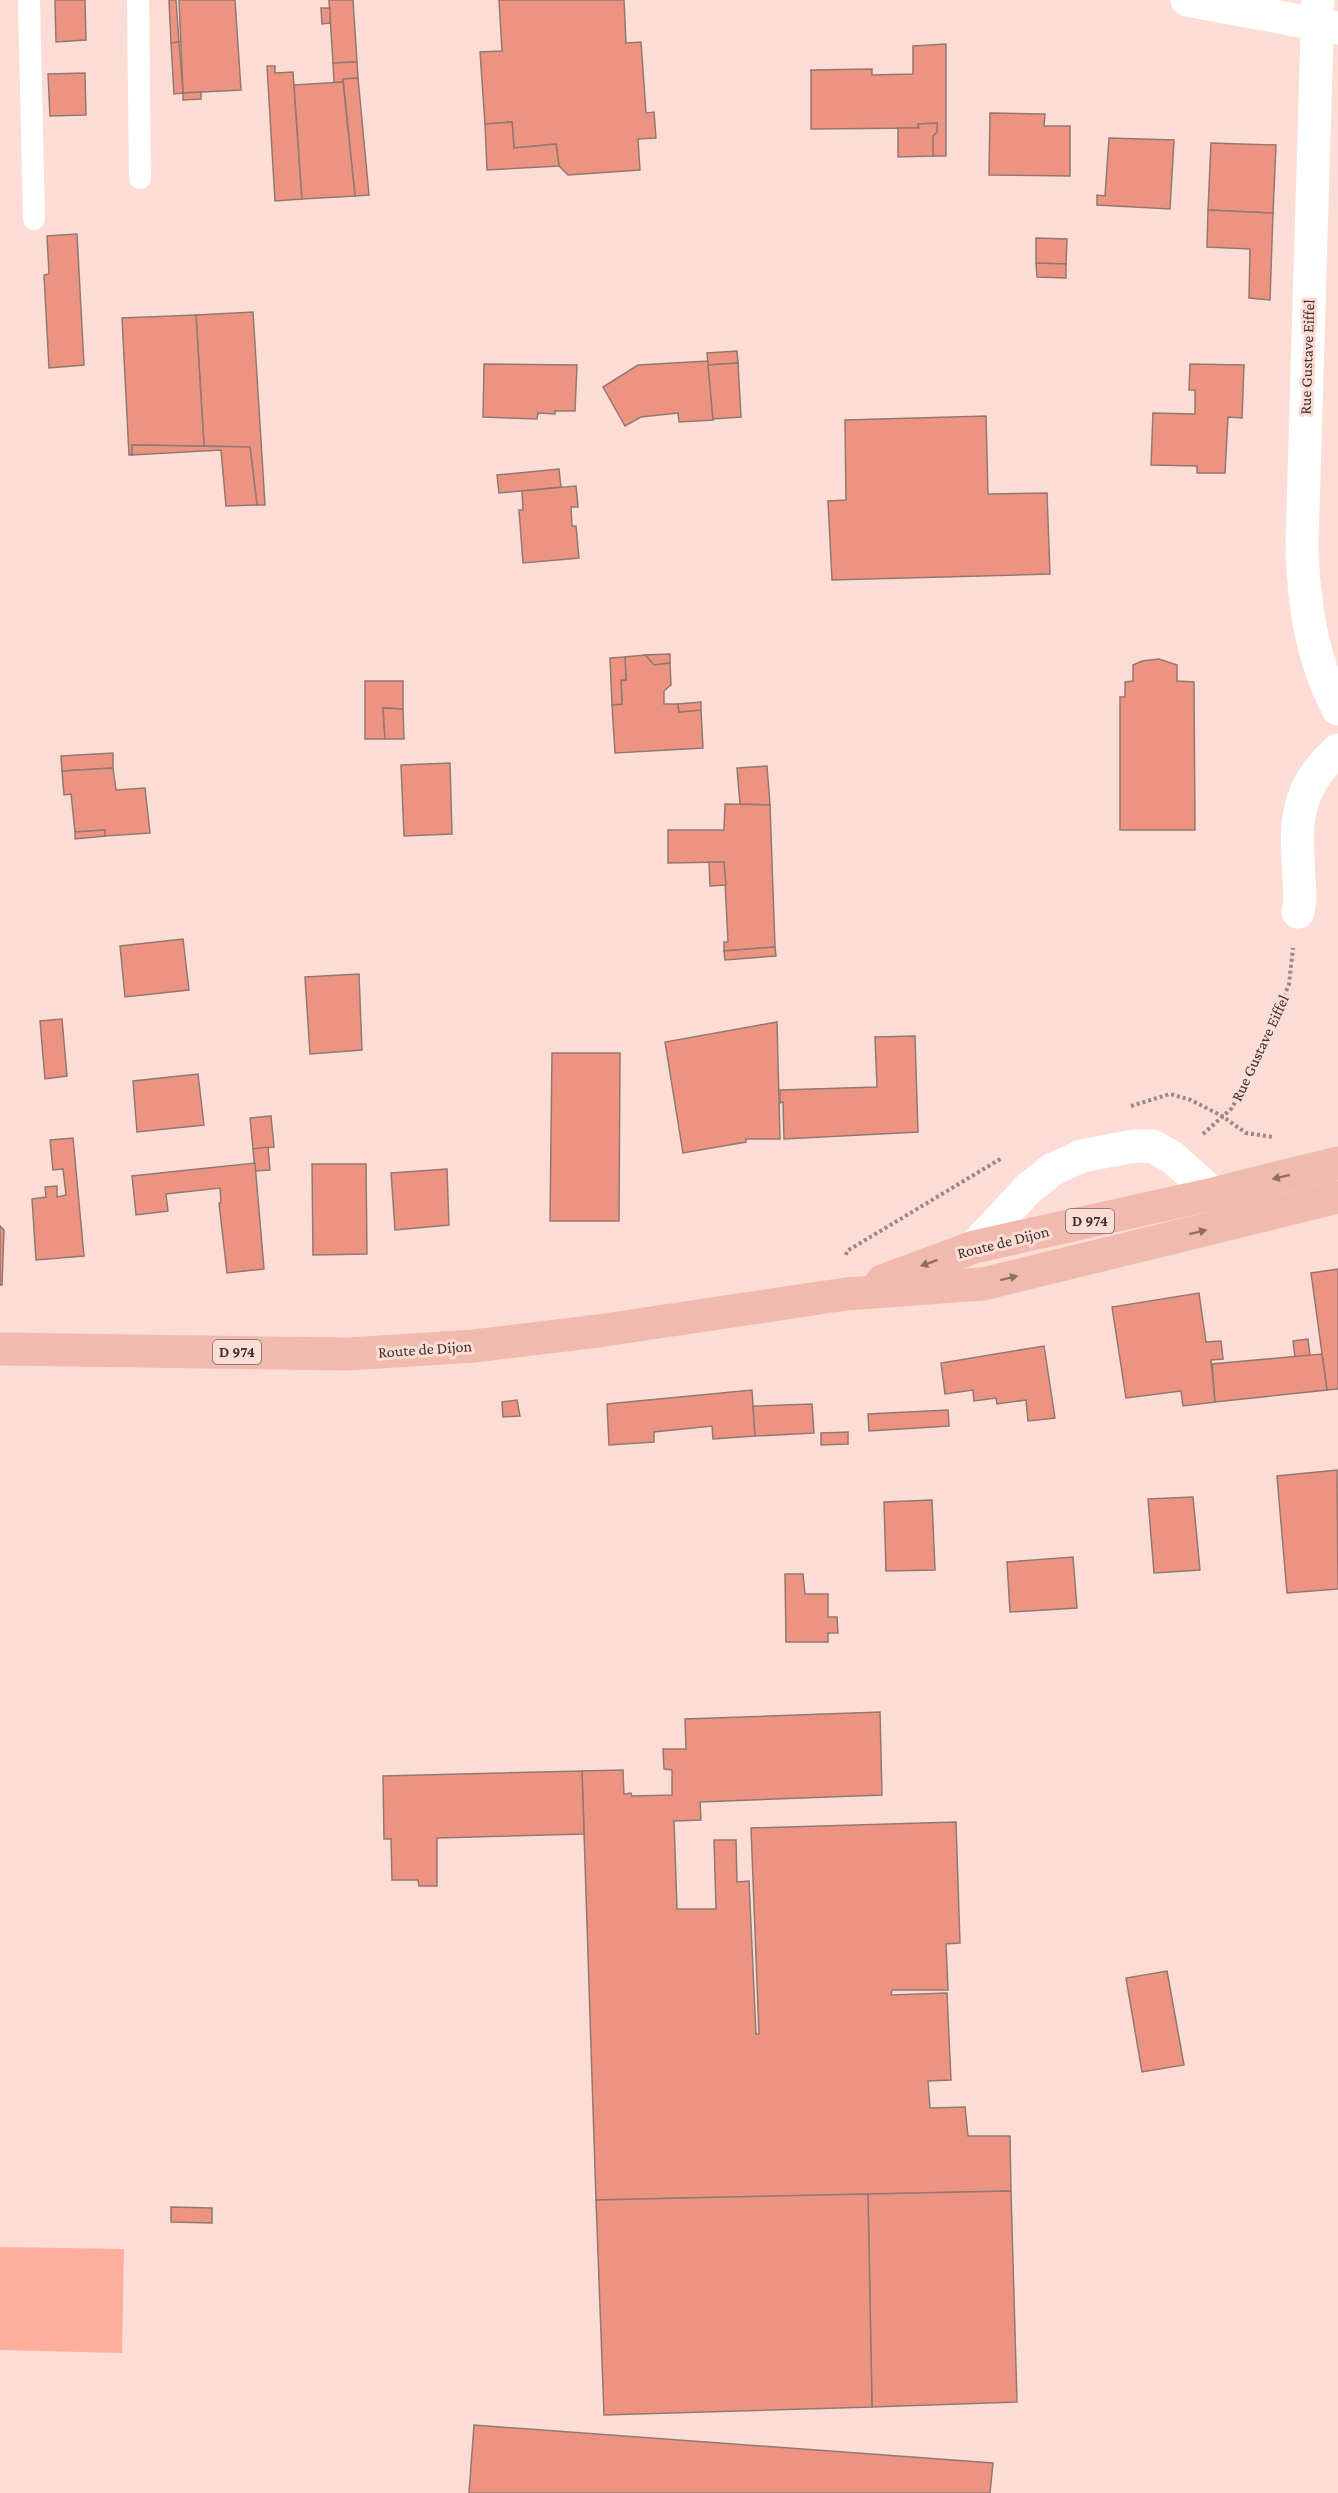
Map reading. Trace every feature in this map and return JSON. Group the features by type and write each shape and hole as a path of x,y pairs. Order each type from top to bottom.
{"main road":[{"name":"Route de Dijon","path":"846,1294 974,1246 1213,1194 1338,1163"},
{"name":"Route de Dijon","path":"0,1349 349,1354 474,1346 598,1331 846,1294 983,1284 1338,1197"}],"street":[{"path":"1187,0 1325,17"},
{"name":"Rue Gustave Eiffel","path":"1325,17 1302,556 1303,591 1311,637 1328,689 1338,709"},
{"path":"1298,912 1300,899 1298,815 1309,781 1338,750"},
{"path":"974,1246 1029,1188 1053,1169 1082,1156 1134,1146 1152,1146 1172,1157 1213,1194"}],"lane":[{"path":"29,0 34,219"},
{"path":"138,0 140,178"}],"path":[{"name":"Rue Gustave Eiffel","path":"1172,1157 1232,1108 1262,1050 1289,984 1298,912"}],"shaded area":[{"path":"0,2247 124,2249 122,2353 0,2350"}],"building":[{"path":"55,0 85,0 86,40 56,42"},
{"path":"169,0 176,0 179,42 171,43"},
{"path":"179,0 235,0 241,90 183,93"},
{"path":"329,0 353,0 357,62 333,63"},
{"path":"499,0 624,0 626,43 641,42 646,113 654,112 656,138 638,139 640,170 568,175 559,166 556,144 514,148 512,122 485,124 480,52 502,51"},
{"path":"321,8 330,8 330,23 322,24"},
{"path":"179,42 183,93 174,94 171,43"},
{"path":"946,44 946,156 933,156 933,136 937,132 937,123 918,124 919,128 811,129 811,70 872,69 872,75 913,74 913,46"},
{"path":"357,62 358,78 343,79 343,82 334,83 333,63"},
{"path":"267,66 275,66 275,73 293,72 302,199 275,201"},
{"path":"85,73 86,115 50,116 48,74"},
{"path":"358,78 369,195 355,196 343,79"},
{"path":"343,82 355,196 302,199 294,85"},
{"path":"201,92 201,99 183,100 183,93"},
{"path":"990,113 1045,114 1044,126 1070,126 1070,176 989,175"},
{"path":"512,122 514,148 556,144 559,166 487,170 485,124"},
{"path":"937,123 937,132 933,136 933,156 898,157 898,128 919,128 918,124"},
{"path":"1109,138 1174,140 1170,209 1097,205 1097,195 1105,196"},
{"path":"1211,143 1276,145 1273,213 1208,210"},
{"path":"1208,210 1273,213 1270,300 1249,298 1250,249 1207,247"},
{"path":"77,234 84,365 49,368 44,275 49,274 47,236"},
{"path":"1036,238 1067,239 1066,264 1036,263"},
{"path":"1036,263 1066,264 1066,278 1037,277"},
{"path":"253,312 265,505 257,505 250,447 204,446 196,315"},
{"path":"196,315 204,446 132,445 132,455 129,455 122,318"},
{"path":"737,351 738,363 708,365 707,353"},
{"path":"708,361 713,420 679,422 678,413 641,417 625,426 603,387 638,365"},
{"path":"738,363 741,417 713,419 708,365"},
{"path":"484,364 577,365 575,411 555,411 555,414 538,413 537,419 483,417"},
{"path":"1190,364 1244,365 1242,418 1228,417 1225,473 1197,473 1197,466 1151,465 1153,413 1195,414 1195,390 1189,390"},
{"path":"986,416 988,494 1047,493 1050,574 832,580 828,501 846,500 845,420"},
{"path":"132,445 250,447 257,505 226,506 221,450 132,455"},
{"path":"559,469 561,487 499,493 497,475"},
{"path":"576,486 578,507 571,507 572,526 576,526 579,558 523,563 519,510 523,510 522,491"},
{"path":"670,654 670,663 654,665 645,655"},
{"path":"645,655 654,665 670,663 671,685 664,691 664,704 678,704 679,712 701,710 703,748 615,753 612,705 622,704 621,680 626,680 625,657"},
{"path":"625,657 626,680 621,680 622,704 612,705 610,658"},
{"path":"1159,659 1177,665 1177,681 1194,682 1195,830 1120,830 1120,697 1125,697 1125,682 1133,681 1133,665 1142,661"},
{"path":"365,681 403,681 403,709 383,708 385,739 365,739"},
{"path":"701,702 701,710 679,712 678,704"},
{"path":"383,708 403,709 404,739 385,739"},
{"path":"113,753 113,768 62,771 61,756"},
{"path":"450,763 452,834 404,836 401,765"},
{"path":"767,766 770,805 740,804 737,768"},
{"path":"113,768 116,790 145,788 150,833 105,836 105,830 75,832 71,794 64,795 62,771"},
{"path":"725,804 770,805 775,947 724,951 724,942 728,942 724,862 668,863 668,830 724,830"},
{"path":"105,830 105,836 75,839 75,832"},
{"path":"709,862 724,862 726,885 710,886"},
{"path":"183,939 189,990 125,997 120,946"},
{"path":"775,947 776,956 725,960 724,951"},
{"path":"359,974 362,1050 310,1054 305,977"},
{"path":"62,1019 67,1076 45,1079 40,1021"},
{"path":"777,1022 780,1139 746,1139 746,1142 683,1153 665,1042"},
{"path":"915,1036 918,1132 784,1139 783,1102 780,1103 780,1090 877,1087 875,1037"},
{"path":"552,1053 620,1053 619,1221 550,1221"},
{"path":"198,1074 204,1125 137,1132 133,1081"},
{"path":"271,1116 274,1147 253,1149 250,1118"},
{"path":"73,1138 84,1256 36,1260 32,1199 46,1197 45,1187 57,1186 57,1197 66,1195 63,1169 53,1170 50,1140"},
{"path":"268,1147 270,1170 255,1171 253,1149"},
{"path":"255,1163 264,1269 227,1273 219,1203 221,1203 220,1188 166,1194 168,1211 136,1215 132,1176"},
{"path":"312,1164 366,1164 367,1254 313,1255"},
{"path":"447,1169 449,1225 395,1230 391,1173"},
{"path":"0,1226 4,1230 2,1285 0,1285"},
{"path":"1338,1269 1338,1389 1327,1390 1311,1273"},
{"path":"1199,1293 1206,1342 1221,1341 1223,1359 1211,1360 1215,1402 1183,1406 1181,1391 1126,1398 1112,1307"},
{"path":"1308,1339 1310,1356 1295,1357 1293,1341"},
{"path":"1044,1346 1055,1418 1028,1421 1026,1400 997,1404 996,1398 974,1401 973,1390 945,1394 941,1363"},
{"path":"1322,1354 1327,1390 1215,1402 1212,1364"},
{"path":"752,1390 755,1436 713,1439 712,1426 654,1432 654,1442 609,1445 607,1404"},
{"path":"517,1400 520,1416 503,1417 502,1402"},
{"path":"812,1404 814,1433 755,1436 753,1406"},
{"path":"948,1410 949,1426 869,1431 868,1414"},
{"path":"848,1432 848,1444 821,1445 821,1433"},
{"path":"1337,1470 1338,1589 1287,1593 1277,1476"},
{"path":"1193,1497 1200,1570 1154,1573 1148,1499"},
{"path":"932,1500 935,1570 886,1571 884,1502"},
{"path":"1073,1557 1077,1608 1010,1612 1007,1562"},
{"path":"785,1574 803,1574 805,1594 828,1594 828,1617 837,1617 838,1633 828,1633 828,1642 786,1642"},
{"path":"880,1712 882,1795 700,1802 701,1820 674,1821 677,1909 716,1909 714,1840 736,1840 737,1882 749,1881 756,2034 759,2034 751,1828 956,1822 960,1943 946,1944 948,1990 892,1990 891,1995 947,1993 951,2080 928,2081 930,2108 965,2107 968,2136 1010,2136 1011,2191 596,2200 582,1771 623,1770 624,1794 631,1793 632,1796 672,1795 672,1770 664,1769 663,1749 686,1749 685,1719"},
{"path":"582,1771 584,1834 437,1838 437,1886 419,1886 418,1880 392,1880 391,1839 384,1839 383,1776"},
{"path":"1167,1971 1184,2065 1142,2072 1126,1978"},
{"path":"1011,2191 1017,2402 872,2407 868,2194"},
{"path":"868,2194 872,2407 604,2415 596,2200"},
{"path":"171,2207 212,2208 212,2223 171,2222"},
{"path":"474,2425 993,2463 990,2493 469,2493"}]}
